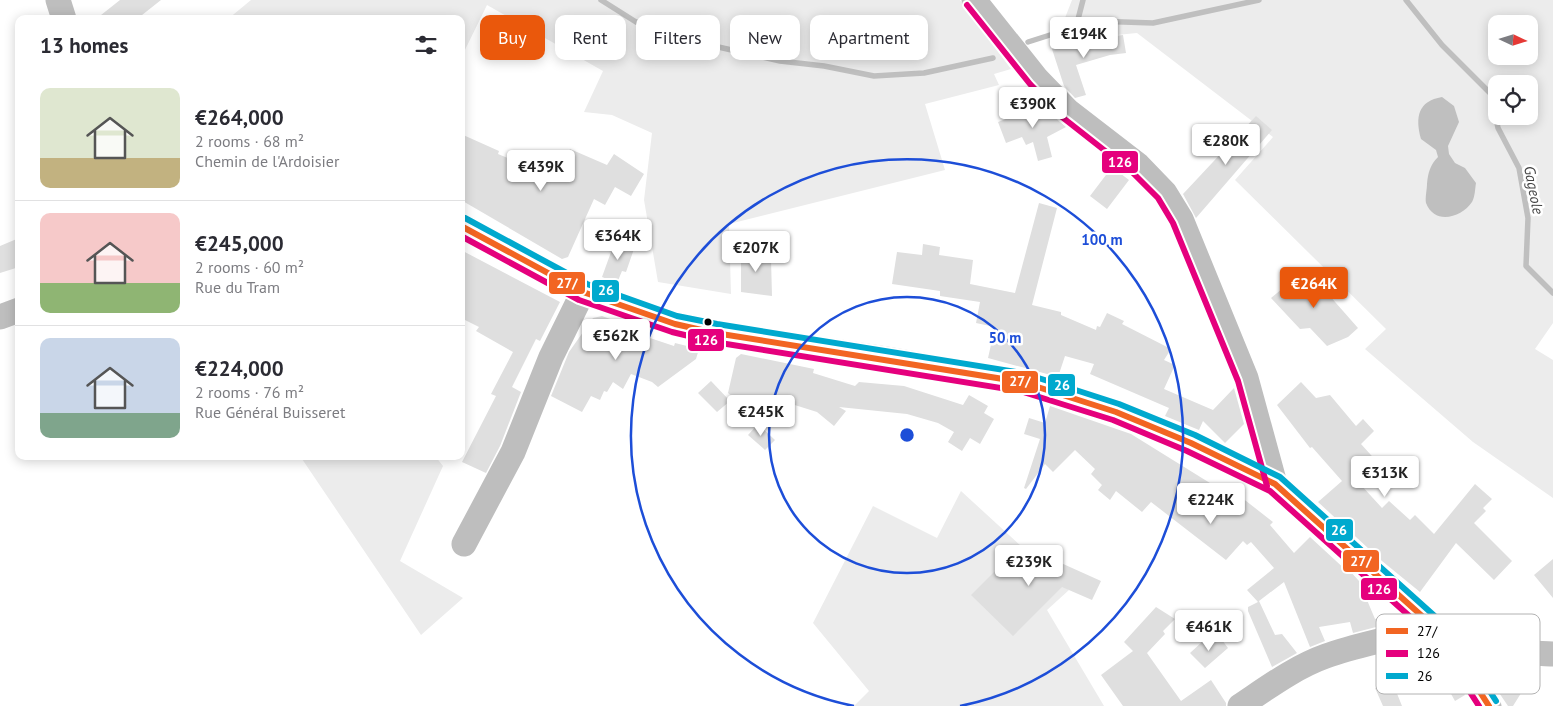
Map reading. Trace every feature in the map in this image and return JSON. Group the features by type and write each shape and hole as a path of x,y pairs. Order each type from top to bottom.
{"street":[{"path":"58,0 63,15"},
{"path":"974,0 1038,79 1068,111 1138,165 1165,193 1194,248 1246,378 1275,484"},
{"path":"465,228 583,292 675,324 715,334 1022,382 1116,412 1190,443 1275,484 1420,614"},
{"path":"464,544 513,452 551,357 583,292"},
{"path":"0,317 15,311"},
{"path":"1240,706 1288,674 1326,656 1376,644"},
{"path":"1540,652 1553,654"},
{"path":"1481,694 1489,706"}],"shaded area":[{"path":"251,0 960,0 1011,69 994,74 999,85 925,104 945,170 729,224 731,294 658,282 644,200 652,133 612,115 584,112 603,71 584,60 626,60 626,15 555,15 555,44 545,38 545,15 505,15 487,5 482,15 480,15 480,19 465,50 465,15 233,15"},
{"path":"1072,0 1553,0 1553,323 1535,349 1553,360 1553,498 1473,442 1365,349 1386,329 1235,180 1273,137 1137,33 1056,41"},
{"path":"1442,97 1454,106 1459,122 1448,146 1449,154 1455,163 1465,168 1476,183 1472,202 1462,212 1449,217 1436,215 1426,203 1429,173 1431,166 1438,157 1436,150 1421,139 1418,124 1420,111 1423,106 1434,99"},
{"path":"303,460 438,460 443,466 400,561 463,598 421,635"},
{"path":"961,491 1069,590 1047,610 1104,706 854,706 869,691 813,623 873,506 937,538"}],"building":[{"path":"120,0 161,0 142,15 101,15"},
{"path":"1123,35 1126,53 1110,55 1076,65 1086,95 1075,98 1064,86 1052,49 1096,38"},
{"path":"1042,105 1066,127 1047,137 1052,157 1038,161 1033,142 1026,145 1022,137 1006,143 998,122"},
{"path":"1256,116 1272,130 1196,218 1183,194"},
{"path":"465,136 499,151 498,154 530,167 536,154 563,165 570,149 607,165 614,154 644,174 631,196 615,187 605,205 594,199 568,257 562,259 465,202"},
{"path":"1112,167 1129,180 1107,209 1090,196"},
{"path":"1039,203 1057,208 1032,305 1061,312 1061,315 1096,330 1097,326 1100,327 1107,313 1124,321 1122,324 1171,349 1164,360 1175,365 1164,389 1213,410 1234,388 1244,424 1225,443 1203,421 1199,430 1165,416 1169,408 1090,374 1094,364 1065,356 1058,377 988,358 995,327 976,323 980,302 940,296 940,291 892,284 897,252 922,255 923,244 940,247 939,255 973,260 970,284 1015,293"},
{"path":"15,240 15,268 0,273 0,246"},
{"path":"615,241 635,246 626,272 622,271 617,283 602,277"},
{"path":"744,250 763,250 763,259 771,259 772,296 741,292 741,258 743,258"},
{"path":"465,252 560,302 540,341 536,339 512,387 521,392 500,446 486,473 462,462 465,460 465,456 496,396 491,394 513,352 476,331 479,327 465,320"},
{"path":"1306,269 1358,328 1348,337 1327,346 1310,328 1300,329 1271,298"},
{"path":"602,316 645,332 644,336 674,346 675,343 699,349 696,359 658,387 652,382 631,374 623,389 613,382 607,392 604,391 600,400 591,396 582,412 551,396 569,352 593,318"},
{"path":"741,354 814,369 813,373 855,386 859,382 904,386 963,405 969,395 988,406 984,413 994,419 980,444 970,438 962,451 948,442 954,432 938,423 907,414 839,407 846,411 834,426 817,412 782,401 767,427 728,393 736,358"},
{"path":"711,381 730,401 717,412 698,393"},
{"path":"1301,382 1316,398 1330,395 1356,426 1363,419 1374,431 1361,444 1380,465 1361,485 1382,508 1389,501 1410,520 1415,515 1434,534 1475,484 1492,499 1483,508 1486,511 1474,523 1512,561 1494,580 1456,543 1420,592 1382,561 1318,502 1342,481 1312,447 1310,448 1277,405"},
{"path":"1050,406 1131,434 1218,488 1223,483 1273,522 1270,525 1294,553 1310,537 1348,572 1350,571 1359,581 1376,619 1376,627 1353,633 1350,622 1319,627 1325,641 1310,647 1284,582 1259,601 1275,635 1282,634 1297,653 1272,667 1248,611 1248,607 1258,602 1247,590 1274,568 1251,542 1247,545 1243,541 1226,560 1151,502 1142,512 1116,491 1110,500 1098,490 1102,485 1091,474 1095,469 1075,450 1053,472 1045,464 1026,489 1024,488 1040,439 1024,434 1029,418 1045,423"},
{"path":"758,424 775,440 765,450 748,435"},
{"path":"1021,545 1101,581 1092,600 1062,587 1013,636 971,595"},
{"path":"1553,559 1553,598 1534,575"},
{"path":"1156,607 1175,619 1163,631 1165,634 1147,653 1181,701 1211,680 1226,706 1123,706 1101,675 1133,651 1124,642"},
{"path":"1219,636 1228,648 1205,668 1190,653 1202,642 1206,647"},
{"path":"1378,694 1397,694 1402,706 1383,706"},
{"path":"1451,694 1464,694 1465,695 1455,701"},
{"path":"1500,694 1520,694 1513,706 1508,706"}],"waterway":[{"name":"Gageole","path":"601,0 636,22 714,46 780,61 824,66 874,76 924,73 993,58"},
{"path":"1076,27 1083,0"},
{"name":"Gageole","path":"1028,42 1094,21 1153,23 1259,0"},
{"name":"Gageole","path":"1406,0 1442,45 1491,94 1498,128 1519,168 1528,218 1526,266 1553,293"}],"transit line":[{"name":"126","path":"967,5 1030,84 1062,117 1132,172 1158,198 1173,223 1238,381 1267,486"},
{"name":"26","path":"465,218 587,284 677,316 1023,373 1119,404 1195,435 1280,477 1432,614"},
{"name":"27/","path":"465,228 583,292 675,324 715,333 1022,382 1116,412 1191,443 1275,484 1420,614"},
{"name":"126","path":"465,238 579,300 672,332 714,342 1020,391 1113,420 1187,451 1270,491 1407,614"},
{"name":"126","path":"1471,694 1479,706"},
{"name":"27/","path":"1481,694 1489,706"},
{"name":"26","path":"1492,694 1496,701"}]}
